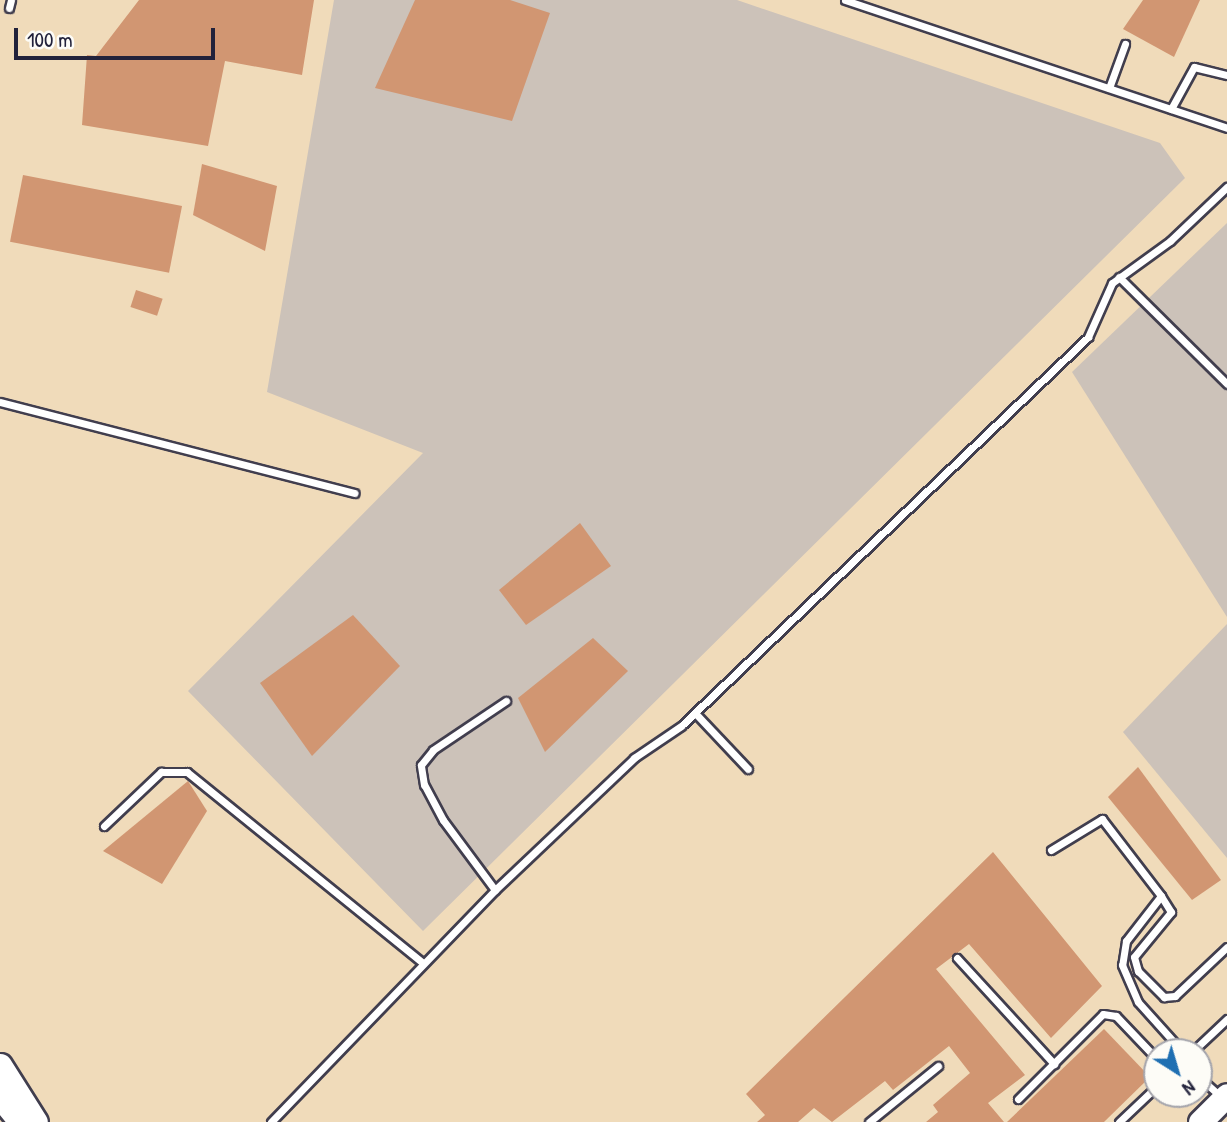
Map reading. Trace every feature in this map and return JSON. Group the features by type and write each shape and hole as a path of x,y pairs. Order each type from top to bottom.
{"main road":[{"path":"0,1065 36,1122"},
{"path":"0,1097 20,1122"},
{"path":"1200,1122 1225,1097"}],"lane":[{"path":"845,0 1227,128"},
{"path":"1109,88 1125,44"},
{"path":"1171,109 1194,66 1227,75"},
{"path":"271,1122 495,890 634,758 695,713 1088,337 1105,292 1119,277 1170,241 1227,187"},
{"path":"1119,277 1227,384"},
{"path":"0,402 354,493"},
{"path":"495,890 443,820 424,785 421,765 433,750 506,701"},
{"path":"695,713 748,769"},
{"path":"104,826 161,772 187,772 423,963"},
{"path":"1051,850 1102,818 1171,912 1134,957 1138,971 1164,997 1175,996 1227,947"},
{"path":"1161,896 1126,941 1122,965 1138,1002 1170,1038"},
{"path":"957,958 1054,1064"},
{"path":"1018,1099 1103,1014 1116,1016 1143,1044"},
{"path":"1207,1038 1227,1019"},
{"path":"869,1122 938,1066"},
{"path":"1119,1122 1143,1099"}],"shaded area":[{"path":"334,0 737,0 1160,143 1185,178 423,931 188,691 423,453 267,392"},
{"path":"1227,223 1227,617 1072,372"},
{"path":"1227,624 1227,858 1123,732"}],"building":[{"path":"139,0 314,0 302,75 225,61 208,146 82,125 87,55 96,56"},
{"path":"415,0 510,0 550,13 512,121 375,88"},
{"path":"1143,0 1200,0 1174,57 1123,29"},
{"path":"202,164 277,186 265,251 193,215"},
{"path":"23,175 182,206 169,273 10,242"},
{"path":"136,290 163,299 157,316 130,307"},
{"path":"580,523 611,566 526,625 499,590"},
{"path":"353,615 400,666 312,756 260,683"},
{"path":"593,638 628,671 545,752 518,698"},
{"path":"1138,767 1221,880 1192,900 1108,797"},
{"path":"188,781 207,811 162,884 103,851"},
{"path":"993,852 1102,986 1051,1038 969,944 936,969 1025,1075 988,1103 1004,1122 926,1122 938,1112 933,1105 970,1073 949,1046 893,1090 885,1081 832,1122 814,1108 798,1122 757,1122 765,1115 746,1094"},
{"path":"1104,1029 1143,1070 1143,1084 1104,1122 1007,1122"}]}
